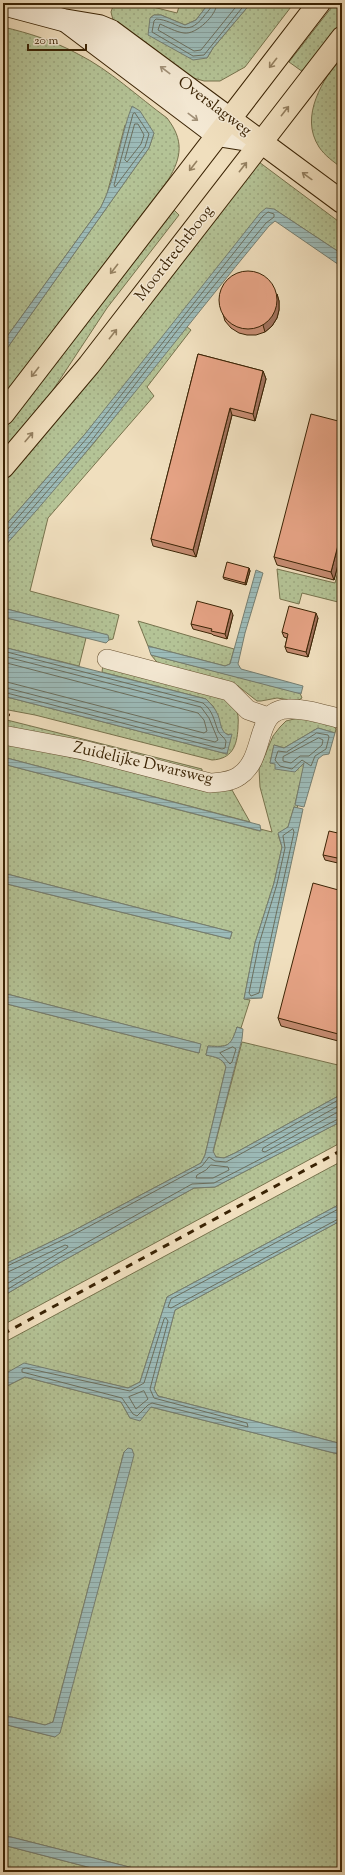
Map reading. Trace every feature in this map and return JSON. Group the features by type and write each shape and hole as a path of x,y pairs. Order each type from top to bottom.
{"main road":[{"path":"3,414 320,3"},
{"name":"Moordrechtboog","path":"3,467 84,370 342,38"},
{"name":"Overslagweg","path":"223,127 262,142 342,202"}],"street":[{"name":"Overslagweg","path":"3,4 63,20 99,26 116,34 223,127"},
{"path":"107,659 229,691 248,710 268,717 277,711 287,709 308,711 342,720"},
{"name":"Zuidelijke Dwarsweg","path":"3,735 83,750 210,783 228,781 239,776 247,769 255,758 260,745 263,728 268,717"}],"path":[{"path":"3,714 17,716"}],"green space":[{"path":"114,3 137,3 177,13 180,3 209,3 196,20 185,25 161,15 154,15 150,18 207,58 213,48 251,3 294,3 245,67 220,81 204,81 187,76 114,24 111,12"},
{"path":"335,3 342,3 342,21 303,72 289,62"},
{"path":"3,27 51,41 90,60 124,84 167,118 176,134 179,149 176,164 168,180 3,396 3,354 149,148 154,133 125,125 107,194 101,207 3,342"},
{"path":"342,55 342,168 321,150 313,135 311,123 312,111 321,87"},
{"path":"259,162 342,224 342,254 274,209 85,434 3,528 3,483 102,365"},
{"path":"174,210 179,215 107,308 49,396 3,449 3,431"},
{"path":"186,326 191,330 147,387 154,396 48,518 30,591 119,615 113,639 109,640 107,635 3,608 3,548 94,443"},
{"path":"342,557 342,603 302,593 299,604 280,599 277,569 335,583"},
{"path":"3,617 86,638 79,666 3,647"},
{"path":"138,621 234,649 230,664 225,666 148,646"},
{"path":"151,655 300,693 302,698 297,701 277,698 257,701 238,686 161,667"},
{"path":"103,664 212,693 226,701 235,709 238,716 235,746 229,754 219,759 212,760 35,715 3,709 3,696 227,754 230,735 224,733 222,730 213,706 206,699 102,672"},
{"path":"302,717 332,724 336,729 335,733 318,728 284,748 274,745 270,763 305,762 295,804 298,805 297,808 294,807 288,827 278,834 282,847 274,883 255,943 244,999 250,1000 241,1028 237,1027 233,1039 228,1044 224,1046 208,1046 206,1055 221,1060 226,1067 205,1155 201,1163 71,1232 3,1265 3,1244 6,1238 3,1237 3,1003 199,1053 200,1044 3,993 3,883 230,939 232,932 3,873 3,764 260,831 260,829 272,832 260,787 259,769 273,736 280,727 286,721"},
{"path":"3,719 202,769 202,772 3,728"},
{"path":"3,742 101,764 204,791 232,790 250,822 3,757"},
{"path":"242,1042 342,1066 342,1094 235,1153 224,1158 216,1157 213,1152"},
{"path":"342,1121 342,1142 3,1325 3,1296 194,1188 215,1187"},
{"path":"342,1161 342,1203 167,1297 140,1382 128,1388 25,1364 3,1375 3,1343"},
{"path":"342,1220 342,1444 158,1396 154,1389 175,1310"},
{"path":"25,1377 121,1402 130,1418 151,1407 342,1455 342,1872 149,1872 3,1835 3,1724 55,1737 124,1452 53,1722 45,1725 3,1715 3,1388"},
{"path":"3,1845 107,1872 3,1872"}],"water":[{"path":"209,3 251,3 213,48 207,58 193,60 148,35 150,18 154,15 161,15 185,25 196,20"},
{"path":"132,106 140,111 154,133 149,148 3,354 3,342 101,207 111,183"},
{"path":"266,208 274,209 342,254 342,267 275,221 269,226 236,266 72,469 3,548 3,528 85,434 260,213"},
{"path":"256,570 263,573 245,633 238,664 241,669 303,686 301,694 151,655 148,646 225,666 230,664"},
{"path":"3,608 108,635 109,640 106,643 3,617"},
{"path":"3,647 206,699 217,713 223,731 228,735 232,734 227,754 3,696"},
{"path":"318,728 335,733 329,754 323,755 318,759 304,807 295,805 304,763 295,772 275,769 275,764 270,763 274,745 284,748"},
{"path":"3,757 260,825 261,831 3,764"},
{"path":"294,807 303,809 262,998 244,999 255,943 274,883 282,847 278,833 288,827"},
{"path":"3,873 232,932 230,939 3,883"},
{"path":"3,993 201,1044 199,1053 3,1003"},
{"path":"237,1027 243,1029 242,1039 213,1151 216,1157 224,1158 235,1153 342,1094 342,1121 215,1187 194,1188 3,1296 3,1265 71,1232 201,1163 205,1155 226,1067 221,1060 206,1055 208,1046 220,1047 228,1044 233,1038"},
{"path":"342,1203 342,1220 175,1310 154,1389 158,1396 342,1444 342,1455 151,1407 140,1421 130,1418 121,1402 25,1377 3,1388 3,1375 24,1363 128,1388 140,1382 167,1297"},
{"path":"128,1448 132,1449 134,1455 60,1733 55,1737 3,1724 3,1715 45,1725 53,1722 124,1452"},
{"path":"3,1835 149,1872 107,1872 3,1845"}],"building":[{"path":"248,271 264,276 272,284 277,300 272,316 264,324 248,329 232,324 224,316 219,300 224,284 232,276"},
{"path":"198,354 263,371 253,414 230,408 193,550 151,539"},
{"path":"311,414 342,422 342,530 331,572 274,557"},
{"path":"227,562 249,568 245,583 223,577"},
{"path":"197,601 231,610 225,634 191,624"},
{"path":"289,606 316,613 306,652 285,647 288,634 282,632"},
{"path":"342,612 342,624 339,623"},
{"path":"329,831 342,834 342,859 323,855"},
{"path":"313,883 342,891 342,1035 278,1018"}],"railway":[{"path":"3,1334 342,1150"}]}
